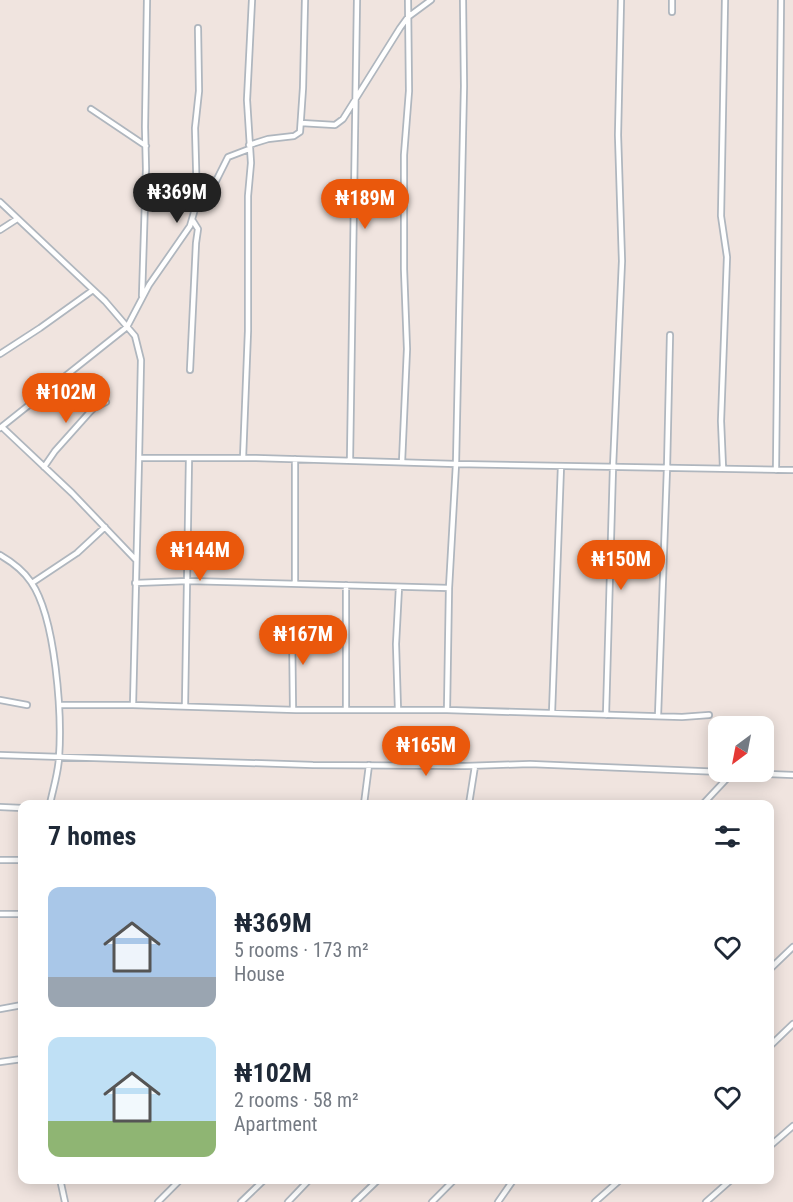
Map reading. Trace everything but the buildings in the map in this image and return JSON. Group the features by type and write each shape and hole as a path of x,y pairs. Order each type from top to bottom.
{"street":[{"path":"142,299 147,0"},
{"path":"243,458 248,332 248,196 251,163 247,100 252,0"},
{"path":"196,202 216,181 228,157 268,138 294,136 300,132 305,0"},
{"path":"350,460 357,0"},
{"path":"402,462 407,349 404,155 409,91 408,0"},
{"path":"301,123 335,125 343,119 408,17 431,0"},
{"path":"447,710 449,588 456,464 464,86 463,0"},
{"path":"606,715 622,261 618,135 621,0"},
{"path":"672,0 672,12"},
{"path":"723,468 721,421 727,257 721,216 725,0"},
{"path":"776,470 781,0"},
{"path":"136,560 44,467 1,428 127,327 142,299 193,221 196,202 195,128 199,91 198,28"},
{"path":"91,109 146,146"},
{"path":"0,202 93,290 127,327 138,343 141,360 133,705"},
{"path":"0,230 17,219"},
{"path":"190,370 198,229 193,221"},
{"path":"0,354 93,290"},
{"path":"658,716 670,335"},
{"path":"67,375 94,408"},
{"path":"44,467 55,451 94,408 106,402"},
{"path":"139,458 243,458 793,470"},
{"path":"185,706 189,581 189,458"},
{"path":"295,459 295,584"},
{"path":"552,713 561,466"},
{"path":"32,583 77,553 105,527"},
{"path":"0,555 22,571 32,583 44,607 55,663 59,705 59,757 51,800"},
{"path":"135,583 189,581 449,588"},
{"path":"346,585 346,710"},
{"path":"398,710 396,644 399,586"},
{"path":"292,623 292,710"},
{"path":"0,700 27,705"},
{"path":"59,705 709,715"},
{"path":"0,755 369,765 530,764 708,772"},
{"path":"365,800 369,765"},
{"path":"470,800 475,766"},
{"path":"774,774 793,775"},
{"path":"707,800 724,782"},
{"path":"0,807 18,808"},
{"path":"0,860 18,860"},
{"path":"0,914 18,914"},
{"path":"774,965 793,947"},
{"path":"0,1009 18,1006"},
{"path":"774,1042 793,1024"},
{"path":"0,1062 18,1060"},
{"path":"774,1143 793,1126"},
{"path":"61,1184 65,1202"},
{"path":"158,1202 176,1184"},
{"path":"241,1202 260,1184"},
{"path":"288,1202 305,1184"},
{"path":"355,1202 374,1184"},
{"path":"432,1202 450,1184"},
{"path":"498,1202 511,1184"},
{"path":"595,1202 615,1184"},
{"path":"706,1202 726,1184"}]}
